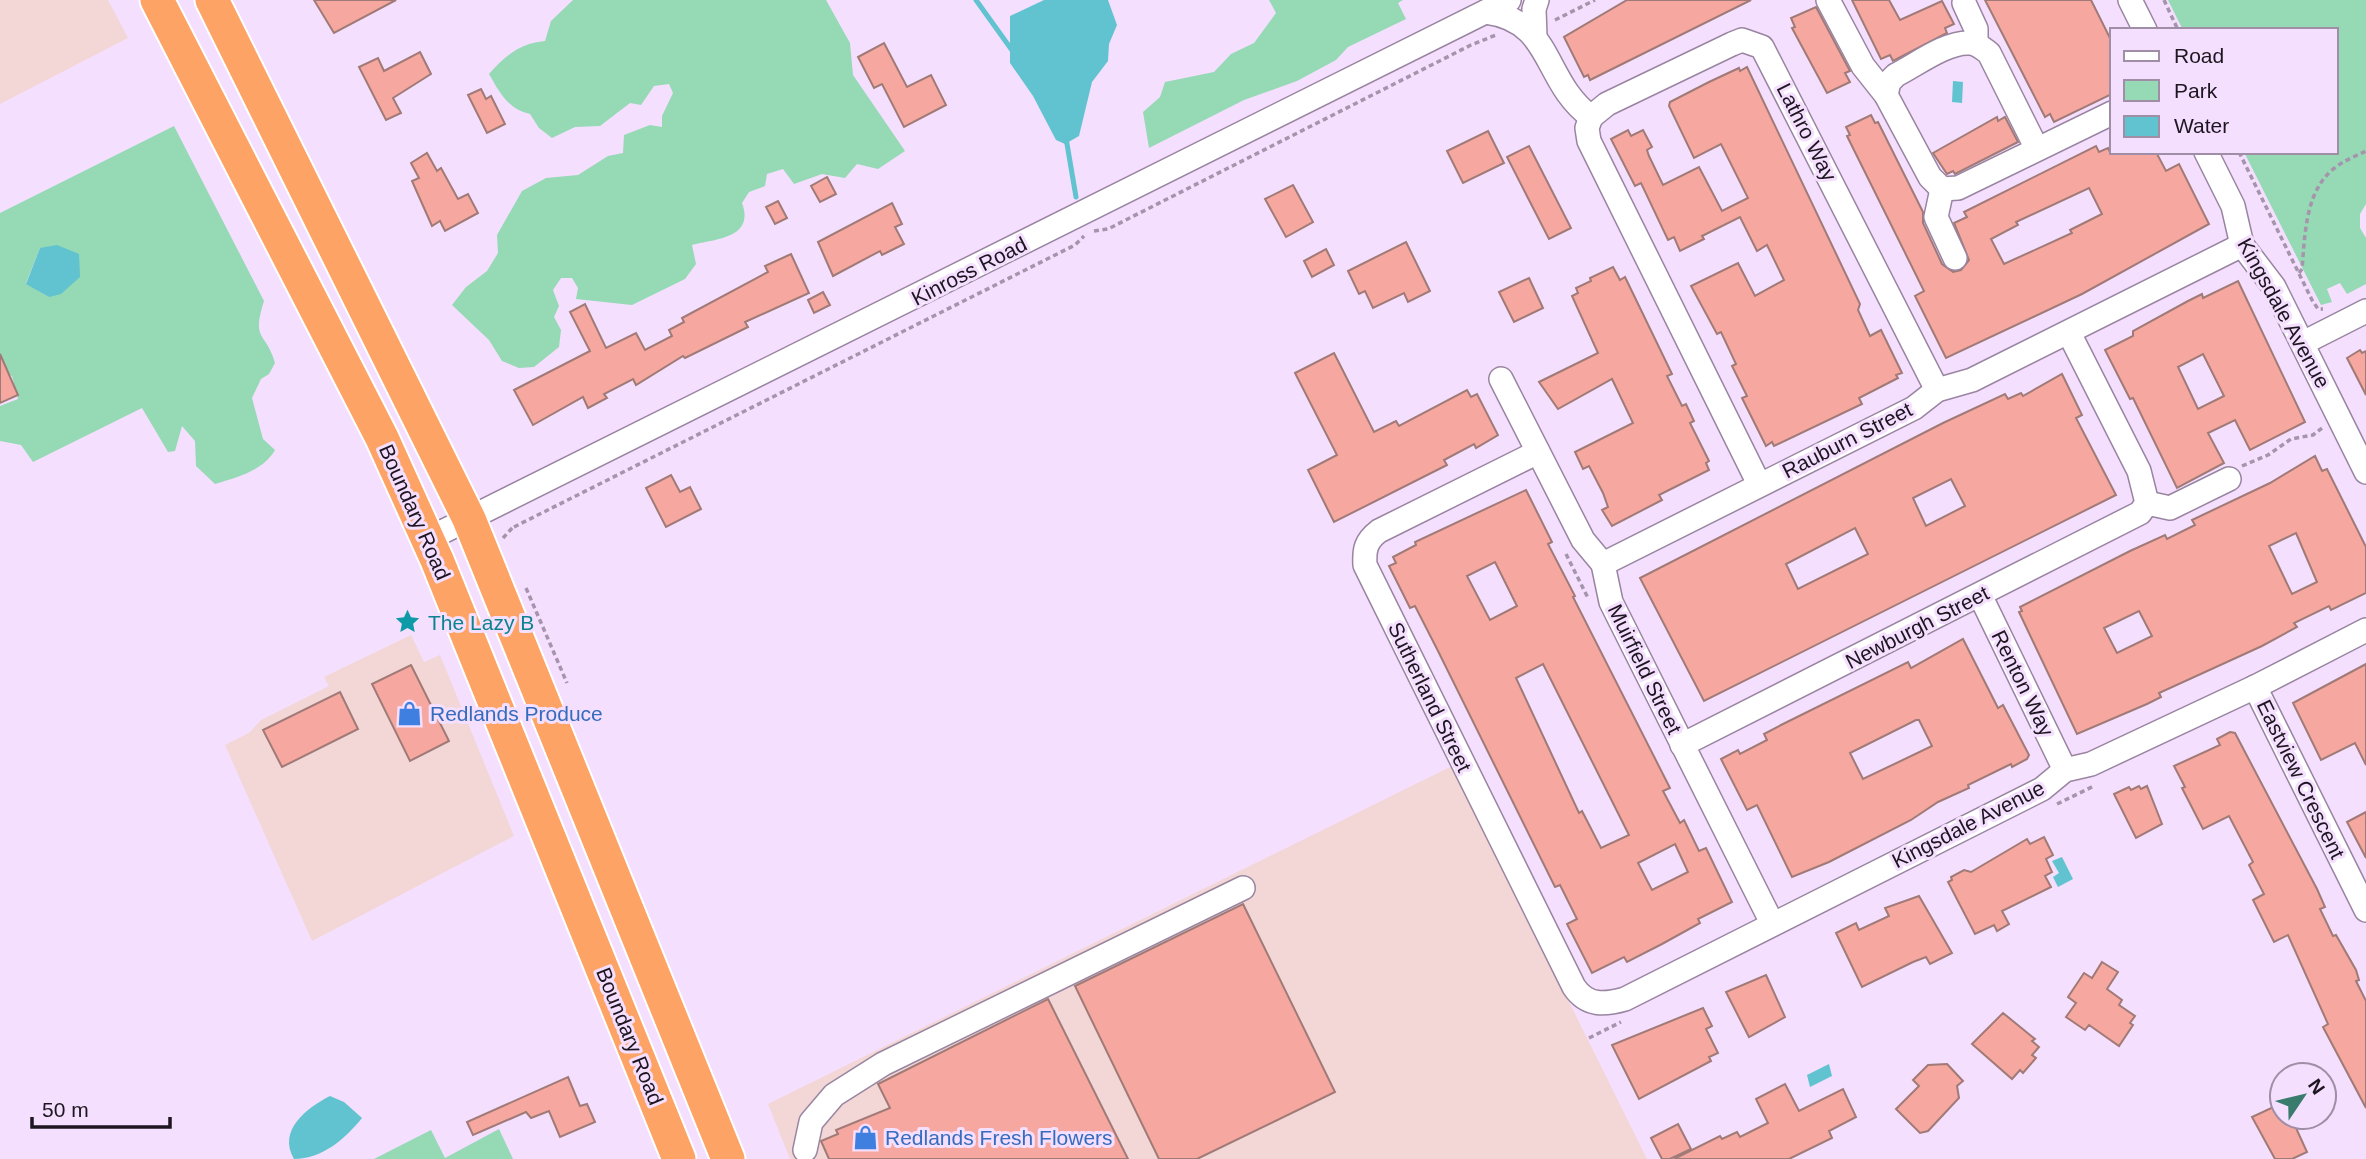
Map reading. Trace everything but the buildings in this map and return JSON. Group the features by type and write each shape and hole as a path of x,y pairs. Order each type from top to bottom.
{"highway":[{"name":"Boundary Road","path":"157,0 382,438 428,539 679,1159"},
{"path":"212,0 470,519 729,1159"}],"street":[{"name":"Kinross Road","path":"428,539 1509,0"},
{"path":"1537,0 1534,9 1567,97 1591,117 1587,128 1589,141 1759,484"},
{"path":"1828,0 1863,66 1886,95 1930,177 1942,189 1958,188 2110,114"},
{"path":"2130,0 2144,28"},
{"path":"1964,3 1976,29 1976,44"},
{"path":"1486,12 1512,17 1543,31"},
{"name":"Lathro Way","path":"1591,117 1607,104 1732,44 1742,40 1762,47 1937,390"},
{"path":"1886,95 1889,82 1896,75 1952,47 1976,44 1989,53 2037,149"},
{"name":"Kingsdale Avenue","path":"2207,154 2232,206 2242,245 2274,286 2366,472"},
{"path":"1942,189 1936,216 1955,258"},
{"name":"Rauburn Street","path":"1603,564 1914,408 1937,390 1972,380 2242,245"},
{"path":"2303,343 2366,311"},
{"path":"2069,333 2138,471 2146,489 2147,503 2171,508 2229,480"},
{"name":"Muirfield Street","path":"1501,379 1583,540 1603,564 1611,602 1772,923"},
{"name":"Sutherland Street","path":"1538,452 1378,531 1370,538 1364,551 1365,565 1574,987 1581,997 1608,1004"},
{"name":"Newburgh Street","path":"1682,745 2130,520 2147,503"},
{"name":"Renton Way","path":"1980,595 2066,770"},
{"name":"Kingsdale Avenue","path":"1608,1004 1625,999 2042,789 2066,770 2091,764 2255,687 2366,629"},
{"name":"Eastview Crescent","path":"2255,687 2363,897"},
{"path":"805,1150 811,1122 834,1095 883,1064 1243,888"}],"path":[{"path":"1543,31 1595,0"},
{"path":"2164,0 2178,28"},
{"path":"514,527 1075,244 1085,236 1108,229 1471,45 1505,33"},
{"path":"2299,272 2302,269 2308,211 2315,194 2334,168 2366,151"},
{"path":"2240,154 2318,309 2328,308"},
{"path":"2258,208 2266,204"},
{"path":"2229,480 2249,461 2267,455 2291,439 2313,435 2327,425"}],"shaded area":[{"path":"0,0 108,0 128,38 0,104"},
{"path":"411,635 424,662 440,655 514,836 312,941 225,745 249,733 261,720 329,686 324,677"},
{"path":"1452,766 1647,1159 790,1159 768,1104"}],"green space":[{"path":"573,0 826,0 850,43 853,75 905,151 878,169 857,164 845,178 822,174 794,184 783,169 767,174 765,186 749,192 742,203 745,215 738,230 722,238 692,245 696,264 685,279 632,305 576,299 578,288 572,278 561,278 553,290 559,306 554,317 561,330 559,347 534,367 519,368 502,361 489,340 452,305 466,287 487,271 498,253 497,235 522,191 546,178 578,175 608,156 623,153 624,135 650,125 662,127 662,116 673,93 669,84 654,86 641,105 630,103 600,126 575,127 552,138 539,128 530,114 510,104 489,74 514,52 528,44 545,41 551,21"},
{"path":"1269,0 1403,0 1398,3 1406,19 1348,47 1336,60 1297,81 1244,100 1149,148 1143,112 1160,97 1165,82 1214,72 1231,54 1254,43 1276,13"},
{"path":"2168,0 2366,0 2366,204 2360,214 2360,228 2366,238 2366,284 2347,294 2340,283 2327,289 2332,302 2321,305 2245,154 2338,154 2338,28 2182,28"},
{"path":"174,126 264,301 259,330 275,363 269,374 261,379 252,398 263,439 275,450 270,457 249,472 215,484 196,466 195,441 182,426 175,451 168,452 142,408 33,462 21,445 0,441 0,406 18,399 12,376 6,373 0,376 0,213","holes":["40,248 49,297 26,283"]},
{"path":"499,1129 513,1159 374,1159 431,1130 445,1158"}],"water":[{"path":"1044,0 1108,0 1117,25 1109,44 1108,61 1092,82 1079,136 1065,144 1056,140 1033,96 1010,63 1010,16"},
{"path":"1953,81 1963,82 1962,103 1952,102"},
{"path":"57,245 79,254 80,277 61,294 49,297 26,284 40,248"},
{"path":"2062,857 2073,879 2058,887 2053,877 2059,873 2052,861"},
{"path":"1829,1064 1832,1076 1810,1087 1807,1075"},
{"path":"330,1096 344,1102 362,1118 348,1133 323,1152 294,1159 289,1139 292,1129 312,1107"}],"waterway":[{"path":"976,0 1014,53"},
{"path":"1066,138 1076,197"}],"place":[{"name":"The Lazy B","path":"408,622"},
{"name":"Redlands Produce","path":"410,713"},
{"name":"Redlands Fresh Flowers","path":"865,1137"}]}
